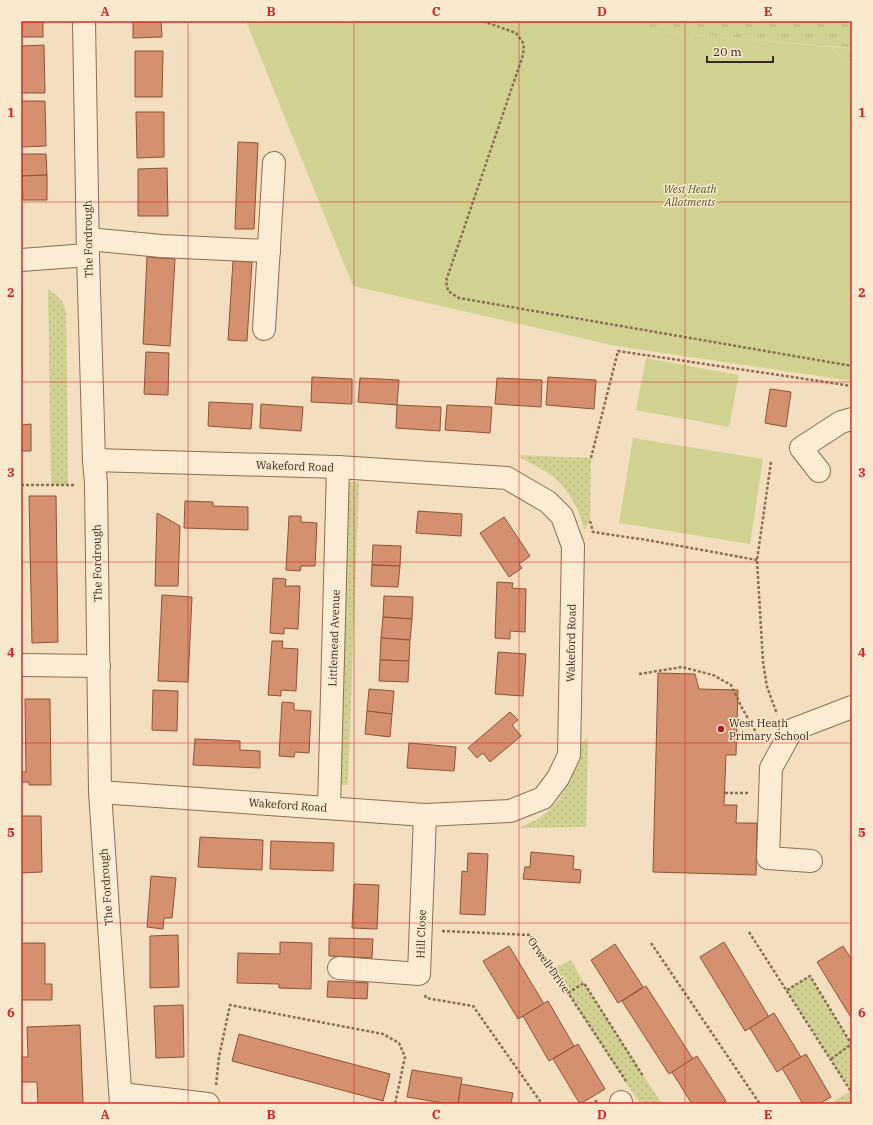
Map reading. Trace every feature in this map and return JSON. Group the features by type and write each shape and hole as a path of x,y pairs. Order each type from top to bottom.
{"street":[{"name":"The Fordrough","path":"84,21 88,247 96,484 100,792 121,1099"},
{"path":"264,329 274,163"},
{"path":"21,260 88,247 161,246 269,251"},
{"path":"819,471 801,448 841,422 852,418"},
{"name":"Wakeford Road","path":"94,460 338,467 507,478 548,502 562,516 573,546 569,755 558,778 543,798 510,812 425,815 100,792"},
{"name":"Littlemead Avenue","path":"330,808 338,467"},
{"path":"21,665 99,666"},
{"path":"811,860 768,858 771,768 792,730 852,708"},
{"name":"Hill Close","path":"339,968 419,974 425,815"},
{"path":"121,1099 212,1096"}],"path":[{"path":"483,21 516,33 524,44 523,56 446,281 448,291 459,298 852,366"},
{"path":"834,21 841,21"},
{"path":"592,458 618,351 852,386"},
{"path":"771,462 757,560 762,662 767,687 777,713 775,720"},
{"path":"21,485 96,484"},
{"path":"590,521 593,532 647,540 757,560"},
{"path":"639,674 682,667 713,675 731,685 742,708 764,745"},
{"name":"Orwell Drive","path":"421,931 530,935 568,993 623,1097"},
{"path":"749,932 852,1093"},
{"path":"651,943 760,1104"},
{"path":"419,974 426,998 473,1006 542,1104"},
{"path":"787,990 810,976 852,1044 831,1059"},
{"path":"568,993 584,983 643,1076"},
{"path":"212,1096 230,1005 383,1034 399,1043 405,1056 395,1104"}],"green space":[{"name":"West Heath Allotments","path":"246,21 640,21 650,31 832,47 852,71 852,381 616,346 353,286"},
{"path":"640,21 852,21 852,48 649,31"},
{"path":"832,47 852,48 852,71"},
{"path":"48,289 60,298 66,312 68,485 51,485"},
{"path":"646,358 739,375 729,427 636,410"},
{"path":"633,438 763,459 750,544 619,523"},
{"path":"517,455 591,458 590,521 584,530 574,503 562,485 548,473"},
{"path":"341,482 359,482 348,785 333,784"},
{"path":"588,738 586,827 519,828 536,820 546,813 561,796 572,775 582,742"},
{"path":"571,960 584,983 662,1104 640,1104 552,969"},
{"path":"810,976 852,1045 852,1104 829,1104 851,1091 787,990"}],"building":[{"path":"21,21 43,21 43,37 21,37"},
{"path":"133,21 161,21 162,37 133,38"},
{"path":"44,45 45,93 21,93 21,46"},
{"path":"135,51 163,51 162,97 135,97"},
{"path":"21,101 45,101 46,146 21,147"},
{"path":"136,112 164,112 164,157 137,158"},
{"path":"238,142 258,143 254,229 235,229"},
{"path":"22,154 46,154 47,175 22,176"},
{"path":"167,168 168,216 138,216 138,169"},
{"path":"47,175 47,200 23,200 22,176"},
{"path":"147,257 175,259 170,346 143,344"},
{"path":"233,261 252,262 247,341 228,340"},
{"path":"22,286 22,377 21,377"},
{"path":"146,352 169,353 168,395 144,394"},
{"path":"312,377 352,379 352,404 311,402"},
{"path":"548,377 596,380 594,409 546,405"},
{"path":"360,378 399,380 397,405 358,402"},
{"path":"497,378 542,380 541,407 495,404"},
{"path":"770,389 791,392 786,427 765,423"},
{"path":"209,402 253,404 251,429 208,426"},
{"path":"261,404 303,407 301,431 260,428"},
{"path":"397,405 441,407 440,431 396,428"},
{"path":"447,405 492,407 490,433 445,430"},
{"path":"31,424 31,451 21,451 21,425"},
{"path":"29,496 56,496 58,642 32,643"},
{"path":"185,501 213,502 213,506 248,507 248,530 184,528"},
{"path":"418,511 462,514 461,536 416,533"},
{"path":"157,513 180,526 178,586 155,586"},
{"path":"289,516 301,516 301,522 317,523 315,566 301,566 300,571 286,570"},
{"path":"504,517 530,556 519,564 522,568 509,577 480,533"},
{"path":"373,545 401,546 400,566 372,565"},
{"path":"372,565 400,566 398,587 371,586"},
{"path":"273,578 286,579 285,586 300,586 298,629 284,628 284,634 270,633"},
{"path":"497,582 513,583 512,588 526,589 525,632 510,631 510,639 495,638"},
{"path":"162,595 192,597 188,682 158,681"},
{"path":"384,596 413,597 412,619 383,617"},
{"path":"383,617 412,619 410,640 381,638"},
{"path":"381,638 410,640 409,661 380,660"},
{"path":"272,641 283,641 282,648 298,649 296,691 281,690 281,696 268,695"},
{"path":"498,652 526,654 523,696 495,694"},
{"path":"380,660 409,661 408,682 379,681"},
{"name":"West Heath Primary School","path":"658,673 695,674 699,689 738,690 736,755 726,755 724,805 737,805 736,823 757,823 756,875 653,872"},
{"path":"369,689 394,691 392,714 367,711"},
{"path":"153,690 178,691 177,731 152,730"},
{"path":"25,699 50,699 51,785 29,785 29,782 21,782 21,772 26,772"},
{"path":"282,702 294,703 294,710 311,711 309,753 295,752 294,757 279,756"},
{"path":"367,711 392,714 390,737 365,734"},
{"path":"510,712 518,720 512,725 521,736 490,762 483,753 477,758 468,748"},
{"path":"195,739 240,741 240,750 260,751 260,768 193,765"},
{"path":"409,743 456,747 454,771 407,768"},
{"path":"21,816 41,816 42,872 21,873"},
{"path":"200,837 263,840 262,870 198,867"},
{"path":"271,841 334,843 333,871 270,869"},
{"path":"531,852 574,856 573,869 581,870 580,883 523,879 525,867 530,867"},
{"path":"468,853 488,854 485,915 460,914 462,871 467,872"},
{"path":"151,876 176,878 172,918 164,918 163,929 147,927"},
{"path":"354,884 379,885 377,929 352,928"},
{"path":"178,935 179,987 150,988 150,936"},
{"path":"329,938 373,939 372,958 329,956"},
{"path":"280,942 312,943 311,989 279,988 279,984 237,983 238,953 280,954"},
{"path":"724,942 769,1017 745,1031 700,957"},
{"path":"21,943 45,943 45,984 52,984 52,1000 21,1000"},
{"path":"615,944 643,987 618,1003 591,960"},
{"path":"509,946 544,1004 518,1019 483,961"},
{"path":"843,946 852,960 852,1019 817,962"},
{"path":"328,981 368,983 367,999 327,997"},
{"path":"646,986 693,1059 669,1074 622,1001"},
{"path":"548,1001 574,1046 549,1061 523,1016"},
{"path":"183,1005 184,1057 156,1058 154,1006"},
{"path":"774,1013 801,1057 777,1072 750,1028"},
{"path":"80,1025 83,1104 38,1104 37,1082 21,1082 21,1057 28,1057 27,1027"},
{"path":"239,1034 390,1074 383,1101 232,1061"},
{"path":"578,1044 605,1089 580,1104 553,1059"},
{"path":"806,1054 831,1097 819,1104 803,1104 782,1068"},
{"path":"697,1056 726,1101 721,1104 692,1104 672,1072"},
{"path":"412,1070 462,1078 458,1104 449,1104 407,1097"},
{"path":"461,1084 513,1093 511,1104 458,1104"}],"place":[{"name":"West Heath Primary School","path":"721,729"}]}
